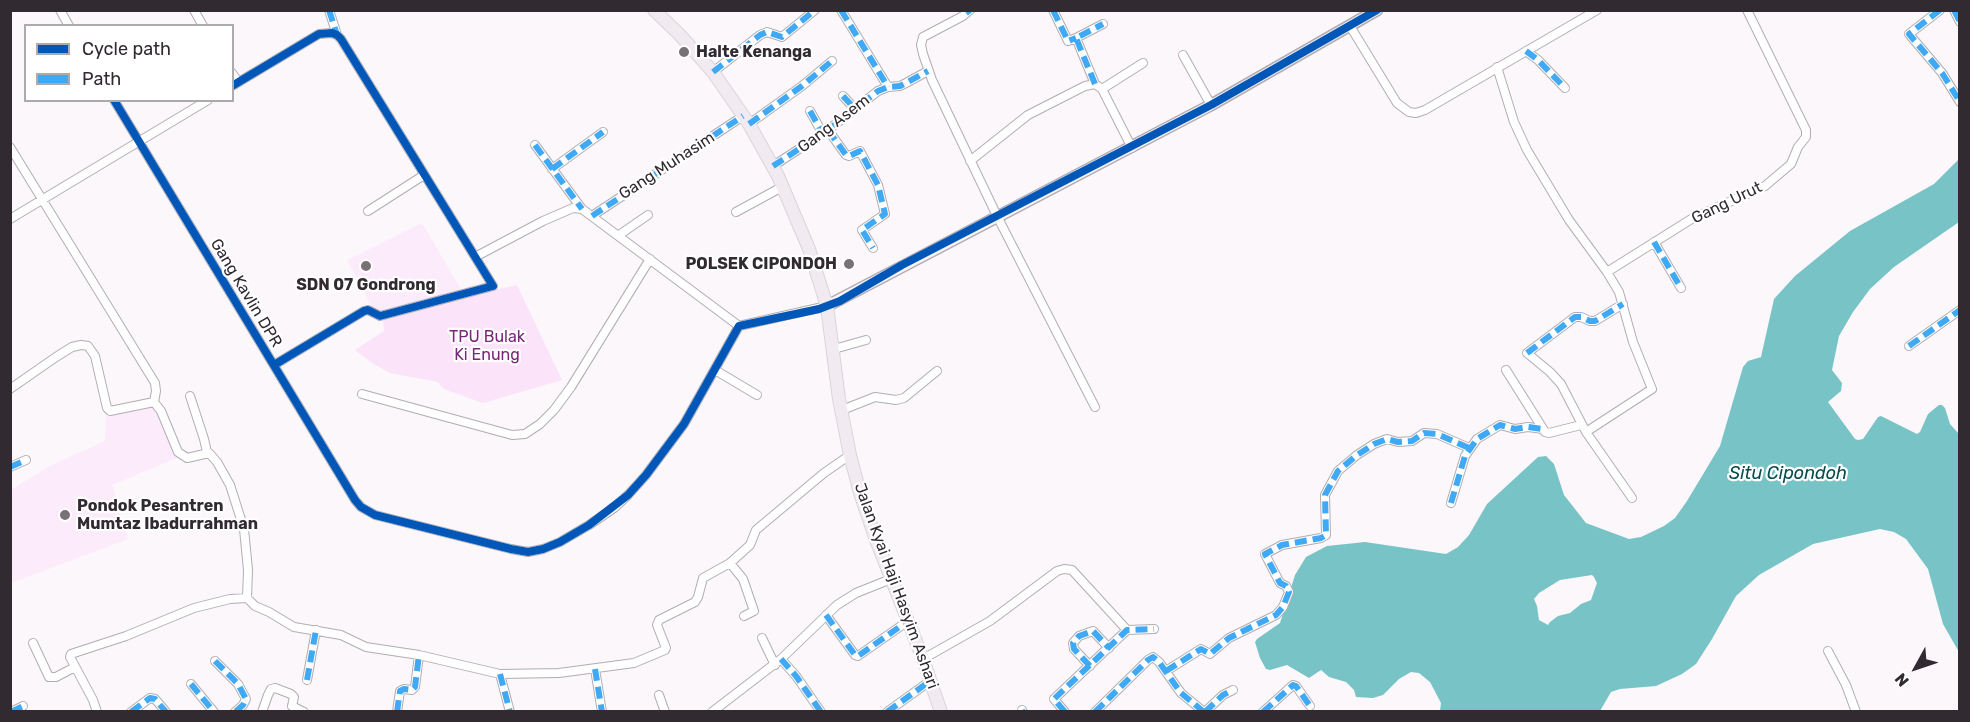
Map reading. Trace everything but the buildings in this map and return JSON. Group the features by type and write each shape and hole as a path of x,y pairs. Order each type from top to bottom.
{"main road":[{"name":"Jalan Kyai Haji Hasyim Ashari","path":"654,10 713,72 746,120 773,166 809,249 827,306 842,410 860,493 941,711"}],"street":[{"path":"60,10 68,24"},
{"path":"194,10 202,24"},
{"path":"274,365 364,311 368,310 380,316 493,286 337,35 329,10"},
{"path":"713,72 760,35 767,32 783,37 815,10"},
{"path":"841,10 888,87"},
{"path":"1053,10 1068,41 1102,24"},
{"path":"757,394 715,370 739,326 827,306 1132,148 1377,10"},
{"path":"1350,26 1397,103 1409,112 1416,113 1425,110 1597,10"},
{"name":"Gang Urut","path":"1607,272 1693,218 1770,182 1791,164 1797,147 1806,137 1806,130 1747,10"},
{"path":"1940,10 1909,34 1942,73 1959,102"},
{"path":"1954,10 1959,22"},
{"path":"968,11 963,16 922,37 921,45 928,70 997,216 1095,407"},
{"path":"235,84 319,34 337,35"},
{"path":"1076,38 1132,148"},
{"path":"1526,51 1565,88"},
{"path":"1183,55 1211,105"},
{"name":"Gang Muhasim","path":"592,216 796,91 832,61"},
{"path":"970,160 1028,115 1085,86 1099,86 1143,63"},
{"path":"1497,67 1514,122 1527,150 1569,220 1619,292 1634,342 1652,389 1583,429 1548,434 1506,370"},
{"name":"Gang Asem","path":"773,166 826,132 869,97 888,87 906,83 928,70"},
{"path":"843,96 854,108"},
{"name":"Gang Kavlin DPR","path":"115,102 355,500 361,507 375,515 528,552 560,542 589,525 628,495 684,424 715,370"},
{"path":"10,219 205,102"},
{"path":"810,111 846,155 860,151 878,185 885,214 862,230 873,248"},
{"path":"552,169 603,132"},
{"path":"535,145 582,209 739,326"},
{"path":"10,147 155,384 154,402 161,411 178,452 187,458 207,452"},
{"path":"368,211 424,175"},
{"path":"736,213 782,187"},
{"path":"475,257 543,220 567,210 582,209"},
{"path":"619,235 648,215"},
{"path":"1654,242 1681,288"},
{"path":"362,394 512,435 525,434 547,417 571,387 650,259"},
{"path":"1623,304 1595,321 1575,317 1527,353 1561,384 1583,429 1632,498"},
{"path":"1909,346 1959,310"},
{"path":"834,349 866,340"},
{"path":"10,389 64,352 81,345 88,346 95,356 107,408 110,411 154,402"},
{"path":"842,410 875,397 896,400 904,398 937,371"},
{"path":"190,396 207,452 217,462 230,486 241,515 246,544 247,598 255,606 294,627 341,635 355,644 500,674 559,674 595,669 634,663 665,650 657,622 695,602 703,578 730,563 750,544 756,530 824,473 850,455"},
{"path":"1451,504 1463,462 1469,448 1477,439 1500,425 1515,429 1528,427 1543,429"},
{"path":"1166,671 1201,649 1211,654 1229,638 1276,615 1283,607 1289,592 1286,586 1280,584 1265,554 1282,545 1321,538 1326,535 1325,495 1338,471 1357,455 1387,439 1398,442 1412,441 1424,434 1437,434 1469,448"},
{"path":"10,468 26,460"},
{"path":"730,563 743,579 754,611 744,616"},
{"path":"923,659 990,621 1057,571 1064,569 1072,570 1127,630"},
{"path":"712,711 778,662 837,605 856,593 891,579"},
{"path":"97,711 70,657 74,652 126,636 194,608 230,599 247,598"},
{"path":"826,615 858,656 908,621"},
{"path":"1065,711 1054,699 1127,630 1154,629"},
{"path":"308,680 316,630"},
{"path":"1090,666 1074,649 1073,644 1079,636 1093,631 1109,648"},
{"path":"762,638 778,662 796,676 821,711"},
{"path":"33,643 51,678 75,667"},
{"path":"1828,651 1846,685 1856,711"},
{"path":"397,711 400,691 412,690 415,687 419,656"},
{"path":"1095,711 1154,657 1181,693 1205,711 1223,695 1233,690"},
{"path":"216,661 238,684 246,699 243,705 235,711"},
{"path":"595,669 602,711"},
{"path":"500,674 510,711"},
{"path":"887,711 930,681"},
{"path":"191,684 214,711"},
{"path":"1263,711 1293,685 1310,706"},
{"path":"262,711 268,694 271,689 275,688 291,694 294,697 292,706 304,711"},
{"path":"659,695 665,711"},
{"path":"131,711 150,698 155,699 166,711"},
{"path":"11,711 22,706"}],"shaded area":[{"path":"422,223 462,291 377,316 347,260"},
{"name":"Pondok Pesantren Mumtaz Ibadurrahman","path":"144,407 155,407 177,458 112,485 128,539 11,583 11,490 50,466 105,441 106,417"}],"green space":[{"name":"TPU Bulak Ki Enung","path":"517,285 562,380 483,403 444,389 438,382 390,373 355,350 384,331 383,316"}],"water":[{"name":"Situ Cipondoh","path":"1959,159 1959,222 1894,267 1870,289 1853,312 1839,336 1832,370 1842,383 1841,391 1828,402 1858,440 1863,439 1881,416 1917,434 1928,414 1939,405 1945,408 1950,424 1959,434 1959,652 1943,624 1928,569 1906,539 1894,532 1880,529 1813,544 1759,575 1736,596 1696,664 1682,674 1656,686 1611,692 1600,711 1440,711 1441,703 1430,682 1419,673 1411,672 1399,679 1383,695 1373,698 1356,697 1354,690 1346,682 1329,677 1321,670 1309,678 1287,665 1266,669 1255,642 1280,623 1295,575 1306,557 1327,546 1365,542 1446,554 1458,547 1469,535 1487,504 1538,457 1546,456 1554,464 1564,495 1586,523 1629,539 1641,537 1664,526 1675,518 1687,501 1720,446 1743,367 1748,361 1761,357 1774,299 1795,276 1850,231 1934,184","holes":["1592,575 1597,583 1591,600 1581,604 1570,613 1558,616 1548,625 1539,620 1534,599 1539,593 1560,580"]}],"marked path":[{"path":"329,10 337,35"},
{"path":"713,72 760,35 767,32 782,37 815,10"},
{"path":"841,10 888,87"},
{"path":"966,13 970,10"},
{"path":"1053,10 1068,41 1076,38"},
{"path":"1940,10 1909,34 1942,73 1960,102"},
{"path":"1954,10 1960,22"},
{"path":"1095,84 1076,38 1103,24"},
{"path":"1526,51 1565,88"},
{"path":"749,124 832,61"},
{"path":"773,166 828,130 878,91 900,86 928,71"},
{"path":"843,96 854,108"},
{"path":"810,111 823,134"},
{"path":"592,216 743,116"},
{"path":"828,130 846,155 860,151 878,185 885,214 862,230 873,248"},
{"path":"552,169 603,132"},
{"path":"535,145 582,209"},
{"path":"1654,242 1681,288"},
{"path":"1527,353 1575,317 1595,321 1623,304"},
{"path":"1909,346 1960,310"},
{"path":"1451,503 1465,456 1477,439 1500,425 1515,429 1528,427 1543,429"},
{"path":"1166,671 1201,649 1210,654 1229,638 1276,615 1283,607 1289,592 1286,586 1280,583 1265,554 1282,545 1321,538 1326,535 1325,495 1338,471 1357,455 1387,439 1398,442 1412,441 1424,433 1437,434 1469,448"},
{"path":"10,467 26,460"},
{"path":"826,615 858,656 908,621"},
{"path":"1065,712 1054,699 1127,630 1154,629"},
{"path":"307,680 316,630"},
{"path":"1090,666 1074,649 1073,643 1079,636 1093,631 1109,648"},
{"path":"397,712 400,691 412,690 415,687 419,655"},
{"path":"1095,712 1153,657 1181,693 1204,712"},
{"path":"781,659 821,712"},
{"path":"215,661 238,684 246,699 235,712"},
{"path":"595,669 602,712"},
{"path":"500,674 510,712"},
{"path":"887,712 930,681"},
{"path":"191,684 214,712"},
{"path":"1263,712 1293,685 1310,706"},
{"path":"1205,712 1223,695 1233,690"},
{"path":"131,712 150,698 155,699 166,712"},
{"path":"11,712 23,706"}],"cycle path":[{"path":"115,102 361,507 375,515 528,552 560,542 589,525 628,495 684,424 739,326 819,309 840,301 902,265 1211,105 1377,10"},
{"path":"234,85 319,34 337,35 493,286 380,316 368,310 364,311 274,365"}],"place":[{"name":"Halte Kenanga","path":"684,52"},
{"name":"POLSEK CIPONDOH","path":"849,264"},
{"name":"SDN 07 Gondrong","path":"366,266"},
{"name":"Pondok Pesantren Mumtaz Ibadurrahman","path":"65,515"}]}
